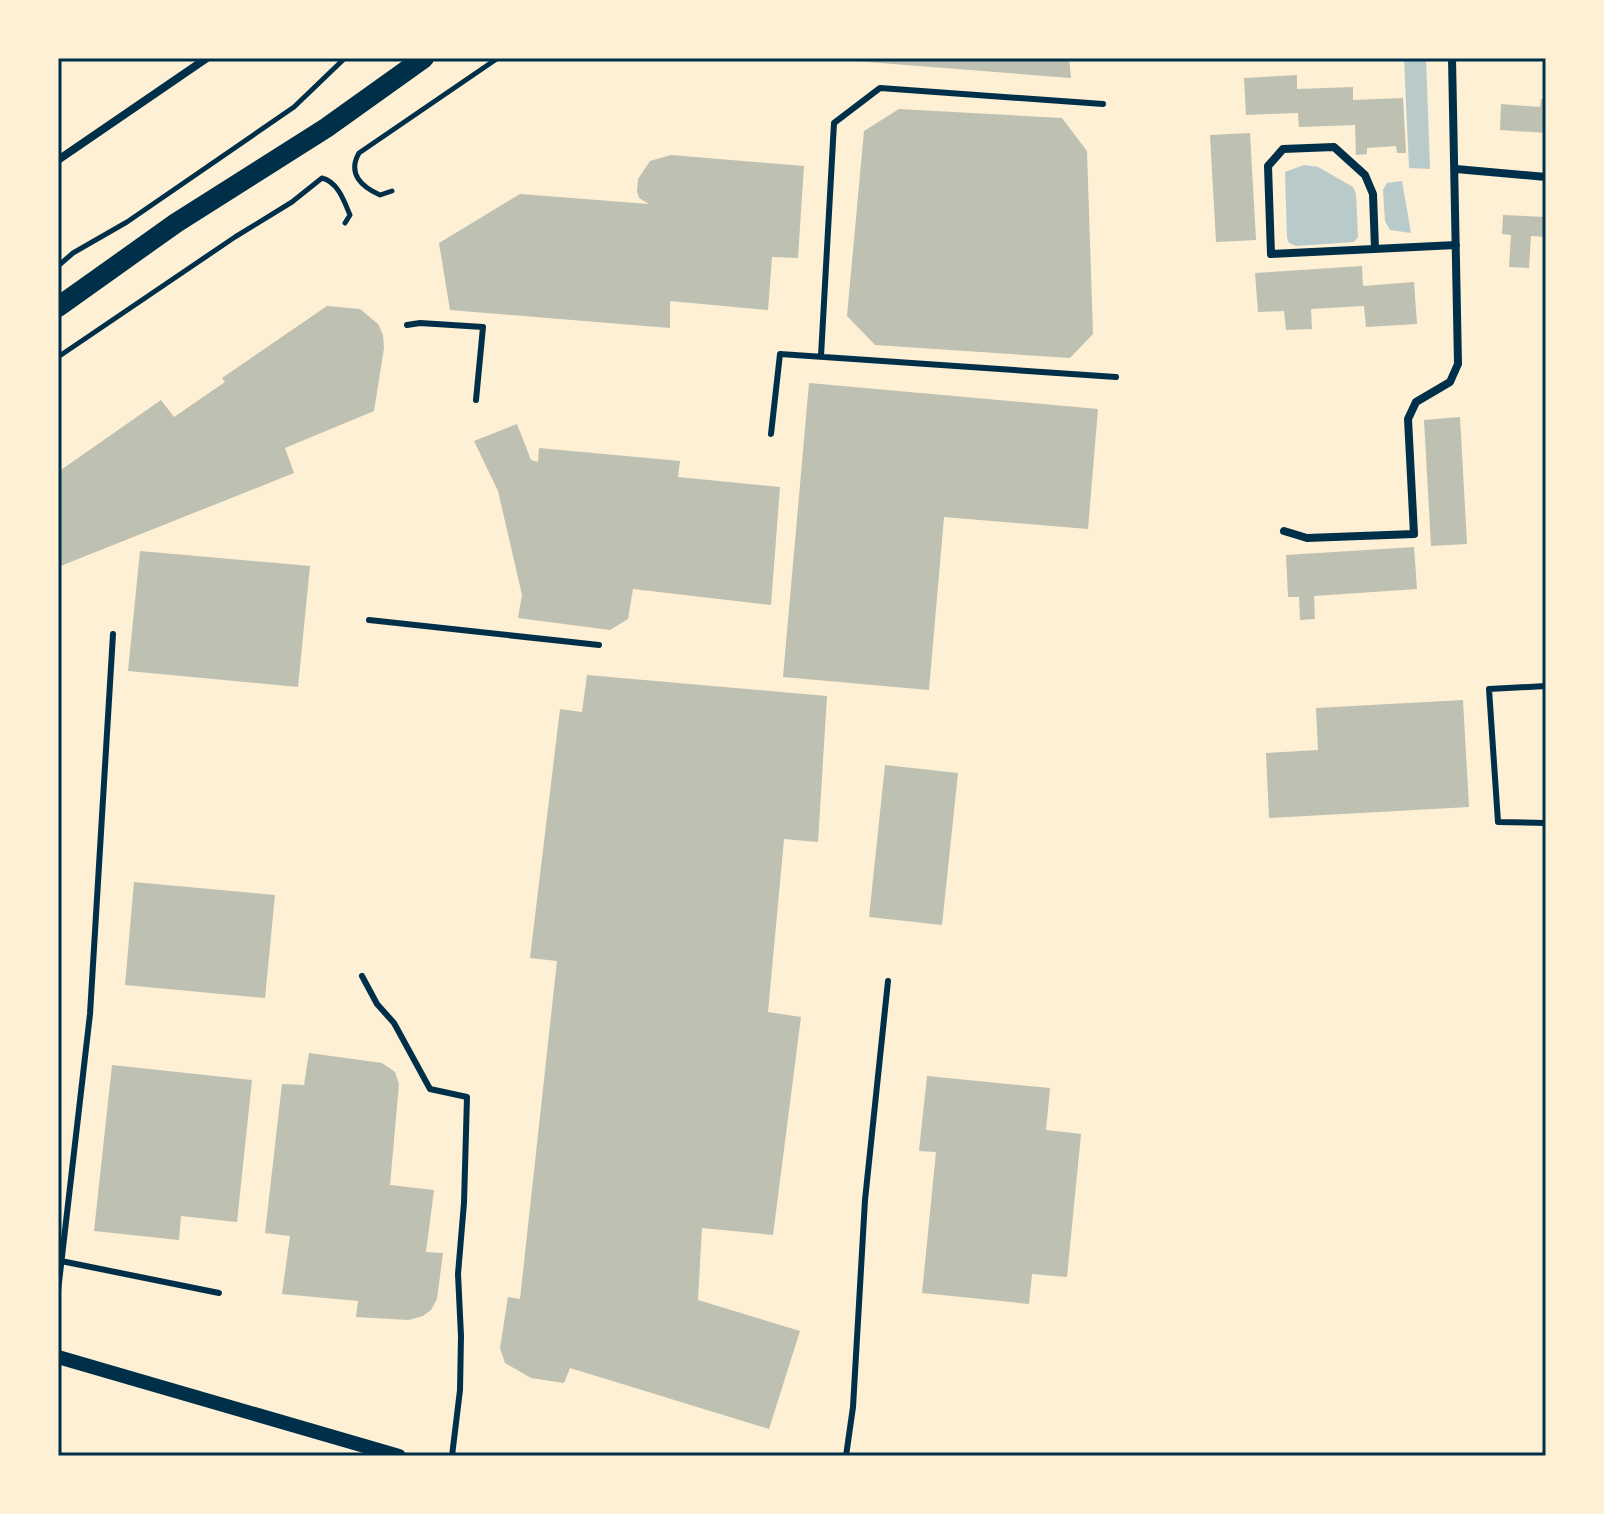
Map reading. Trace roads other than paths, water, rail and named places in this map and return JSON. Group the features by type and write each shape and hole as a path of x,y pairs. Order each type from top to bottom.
{"main road":[{"path":"58,307 176,223 326,128 424,58"}],"street":[{"path":"58,160 207,58"},
{"path":"1284,531 1307,538 1414,534 1408,419 1416,402 1450,382 1458,364 1452,58"},
{"path":"1375,249 1373,194 1365,175 1334,147 1283,149 1268,166 1271,254 1375,249 1456,245"},
{"path":"1456,169 1546,177"},
{"path":"58,1357 399,1456"}],"lane":[{"path":"821,356 834,123 880,88 1103,104"},
{"path":"407,325 483,327 476,400"},
{"path":"771,434 780,354 1116,377"},
{"path":"369,620 599,645"},
{"path":"58,1291 90,1014 113,634"},
{"path":"1546,686 1489,689 1498,822 1546,823"},
{"path":"362,976 377,1004 394,1023 430,1089 467,1097 458,1274 460,1390 452,1456"},
{"path":"846,1456 853,1407 865,1200 888,981"},
{"path":"61,1261 219,1293"}]}
